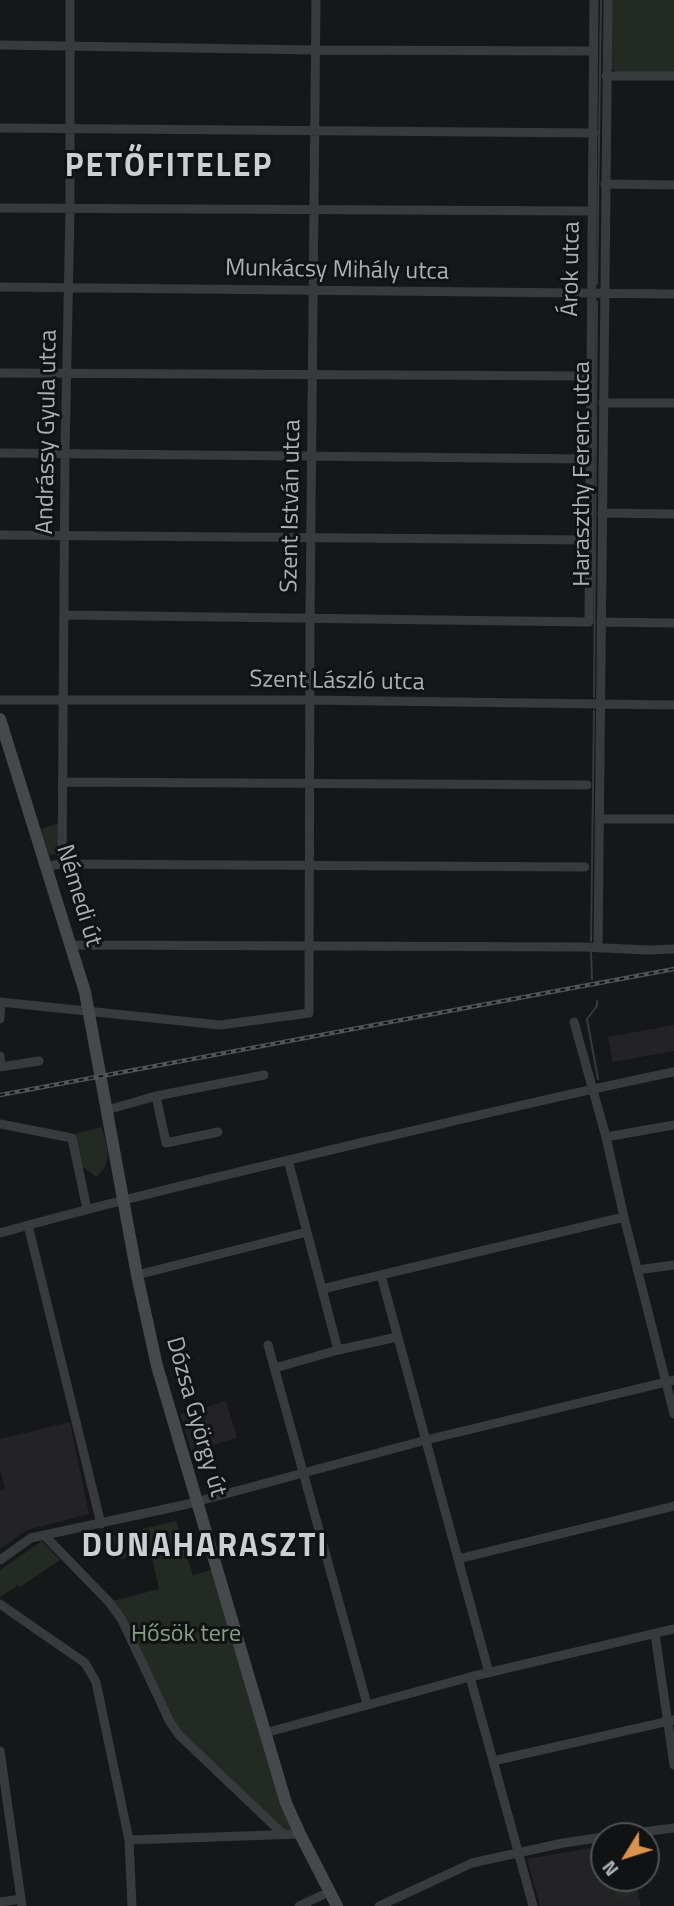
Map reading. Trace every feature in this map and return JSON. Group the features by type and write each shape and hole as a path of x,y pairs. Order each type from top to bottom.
{"main road":[{"name":"Némedi út","path":"0,719 71,945 89,1012 103,1089"},
{"name":"Dózsa György út","path":"103,1089 137,1275 157,1366 286,1803 337,1906"}],"street":[{"name":"Andrássy Gyula utca","path":"62,864 70,0"},
{"name":"Szent István utca","path":"89,1012 220,1025 309,1013 309,700 316,0"},
{"name":"Árok utca","path":"310,620 589,622 594,0"},
{"name":"Haraszthy Ferenc utca","path":"598,948 608,0"},
{"path":"0,45 593,51"},
{"path":"606,76 674,76"},
{"path":"0,128 594,133"},
{"path":"605,184 674,185"},
{"path":"0,208 592,211"},
{"name":"Munkácsy Mihály utca","path":"0,287 674,294"},
{"path":"0,373 590,376"},
{"path":"603,402 674,403"},
{"path":"0,453 590,459"},
{"path":"602,513 674,514"},
{"path":"0,535 589,540"},
{"path":"65,615 310,620"},
{"path":"601,622 674,623"},
{"name":"Szent László utca","path":"0,700 309,700 674,705"},
{"path":"64,782 587,785"},
{"path":"600,819 674,819"},
{"path":"47,866 585,867"},
{"path":"71,945 674,949"},
{"path":"0,1019 1,1002 89,1012"},
{"path":"574,1022 606,1137 637,1270 670,1381 674,1414"},
{"path":"0,1056 1,1067 38,1061"},
{"path":"0,1233 288,1160 593,1088 674,1072"},
{"path":"107,1110 156,1096 264,1075"},
{"path":"156,1096 166,1143 218,1132"},
{"path":"0,1124 72,1138 87,1209"},
{"path":"606,1137 674,1125"},
{"path":"288,1160 338,1350"},
{"path":"321,1289 624,1217"},
{"path":"28,1225 101,1524"},
{"path":"137,1275 307,1232"},
{"path":"637,1270 674,1265"},
{"path":"381,1275 489,1673"},
{"path":"275,1368 397,1337"},
{"path":"268,1346 367,1704"},
{"path":"0,1560 31,1538 197,1501 426,1440 670,1381"},
{"path":"458,1559 674,1506"},
{"path":"44,1535 109,1602 122,1620 170,1722 179,1735 284,1835"},
{"path":"0,1604 85,1663 96,1682 129,1840 132,1906"},
{"path":"265,1733 470,1677 674,1629"},
{"path":"655,1634 671,1721 674,1765"},
{"path":"470,1677 533,1906"},
{"path":"493,1761 671,1721"},
{"path":"0,1751 21,1903 0,1902"},
{"path":"129,1840 300,1835"},
{"path":"379,1906 472,1863 590,1839"},
{"path":"299,1906 330,1892"}],"shaded area":[{"path":"674,1025 674,1051 613,1062 608,1037"},
{"path":"226,1401 237,1438 191,1451 180,1414"},
{"path":"70,1422 89,1514 27,1530 0,1549 0,1491 5,1489 0,1470 0,1439"},
{"path":"590,1848 590,1892 638,1892 641,1906 540,1906 527,1859"}],"green space":[{"path":"610,0 674,0 674,73 616,72 610,67"},
{"path":"59,823 58,854 49,855 41,829"},
{"path":"102,1127 108,1154 105,1166 96,1177 82,1166 74,1134"},
{"name":"Hősök tere","path":"176,1521 193,1575 218,1568 300,1834 284,1835 179,1735 109,1602 159,1589 152,1558 146,1553 121,1559 113,1536"},
{"path":"42,1541 60,1560 0,1597 0,1570"},
{"path":"615,1892 634,1892 635,1894 616,1898"}],"waterway":[{"path":"597,284 601,0"},
{"path":"594,697 597,301"},
{"path":"591,941 594,711"},
{"path":"591,953 592,979"},
{"path":"597,1001 597,1006 587,1019 598,1079"}],"railway":[{"path":"0,1095 674,969"}],"district":[{"name":"PETŐFITELEP","path":"169,168"},
{"name":"DUNAHARASZTI","path":"205,1548"}]}
